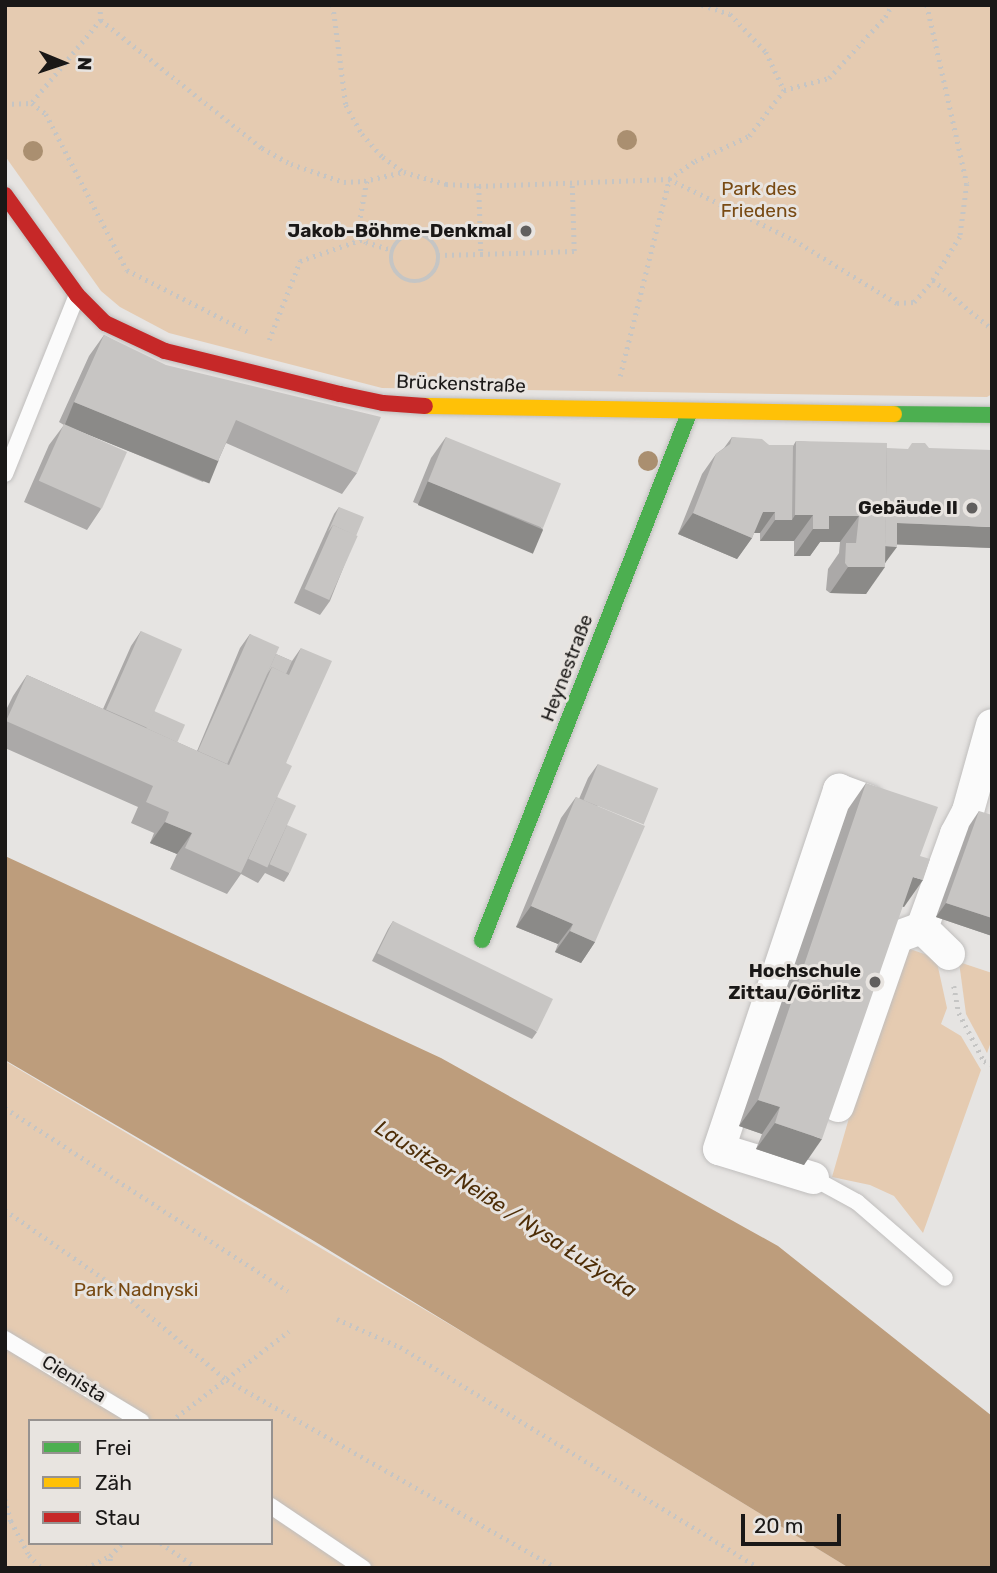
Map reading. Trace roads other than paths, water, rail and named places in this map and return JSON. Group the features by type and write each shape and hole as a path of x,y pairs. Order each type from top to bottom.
{"street":[{"name":"Brückenstraße","path":"5,195 77,295 105,323 129,337 165,351 351,397 446,407 992,415"},
{"name":"Heynestraße","path":"482,940 690,411"},
{"path":"922,928 956,834 980,814 992,725"},
{"path":"813,1178 719,1149 839,790 869,800"},
{"path":"922,928 949,954"},
{"path":"838,1107 897,937 922,928"}],"lane":[{"path":"5,474 77,295"},
{"path":"813,1178 856,1202 945,1279"},
{"name":"Cienista","path":"5,1339 138,1419"},
{"path":"273,1507 363,1568"}],"water":[{"name":"Lausitzer Neiße / Nysa Łużycka","path":"5,856 441,1058 778,1246 992,1416 992,1568 849,1568 314,1241 5,1060"}],"place":[{"name":"Jakob-Böhme-Denkmal","path":"526,231"},
{"name":"Gebäude II","path":"972,508"},
{"name":"Hochschule Zittau/Görlitz","path":"875,982"}],"park label":[{"name":"Park des Friedens","path":"759,200"},
{"name":"Park Nadnyski","path":"136,1290"}]}
